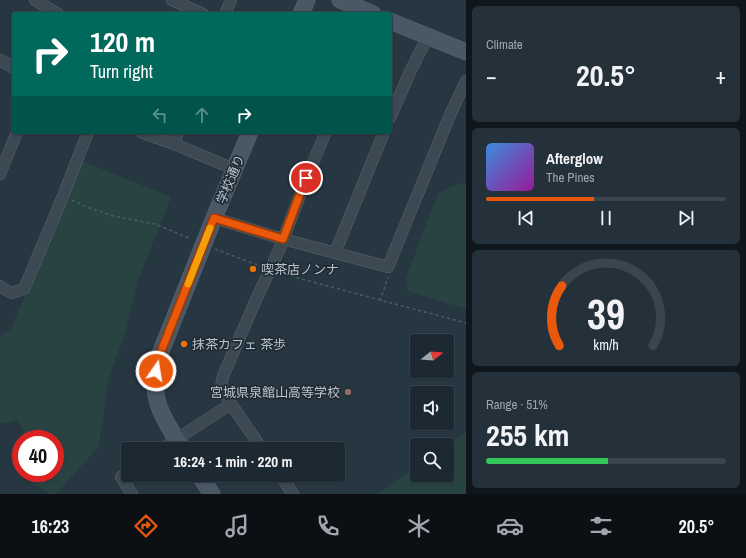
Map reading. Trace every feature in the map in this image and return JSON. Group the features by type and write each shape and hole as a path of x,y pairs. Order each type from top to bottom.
{"street":[{"path":"35,0 55,12"},
{"path":"172,0 199,12"},
{"path":"226,12 231,0"},
{"path":"302,12 307,0"},
{"path":"340,0 368,12"},
{"path":"392,22 466,52"},
{"path":"392,113 428,36"},
{"path":"0,60 12,67"},
{"path":"214,218 283,239 388,267 450,115 466,81"},
{"path":"0,174 16,134"},
{"path":"0,286 11,293 24,289 87,134"},
{"path":"146,134 234,169"},
{"path":"174,144 177,134"},
{"name":"学校通り","path":"178,442 158,406 154,384 158,359 249,134"},
{"path":"257,442 221,387 224,376 283,239 325,134"},
{"path":"335,253 383,134"},
{"path":"182,442 231,404"},
{"path":"124,482 132,494"},
{"path":"204,482 212,494"},
{"path":"285,482 293,494"}],"path":[{"path":"63,196 87,207 113,216 155,224 204,245 270,270 380,301 466,323"},
{"path":"380,301 388,277 388,267"}],"green space":[{"path":"82,161 171,197 138,280 125,332 108,381 99,446 56,494 49,494 31,482 64,482 64,430 23,430 16,420 0,424 0,336 11,329"},
{"path":"460,183 466,185 466,309 408,291 406,278 438,193"},
{"path":"466,432 466,494 377,494 410,471 410,482 454,482 454,441"}],"slow traffic":[{"path":"188,284 210,228"}],"place":[{"name":"喫茶店ノンナ","path":"253,269"},
{"name":"抹茶カフェ 茶歩","path":"184,344"},
{"name":"宮城県泉館山高等学校","path":"348,392"}],"route":[{"path":"156,371 158,359 214,218 283,239 306,178"}]}
